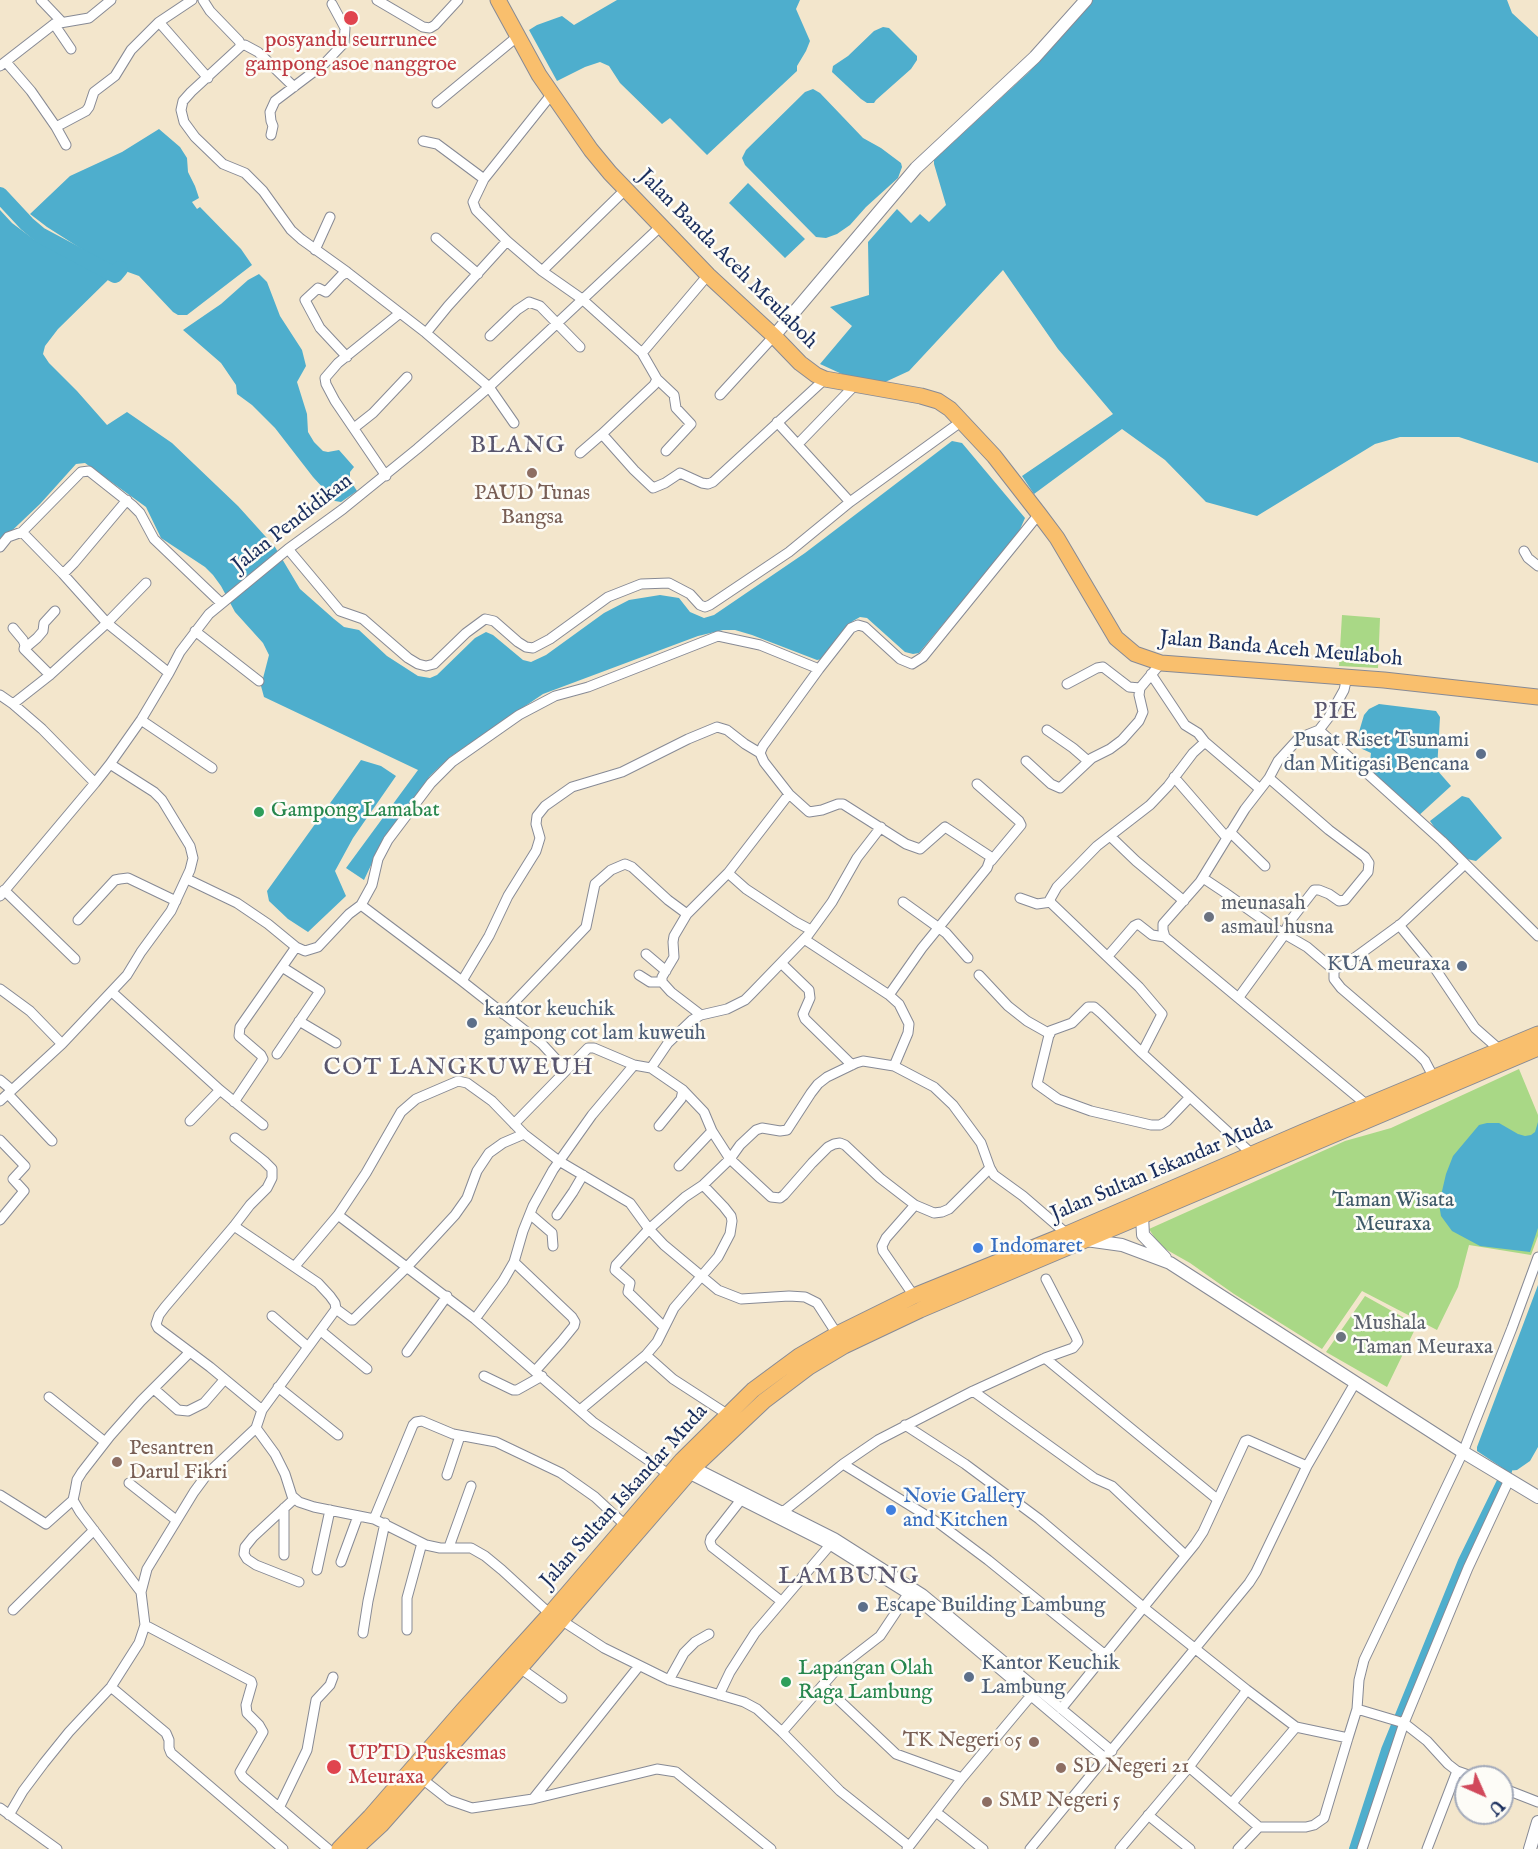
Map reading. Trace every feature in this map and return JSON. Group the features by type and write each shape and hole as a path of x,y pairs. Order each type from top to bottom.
{"highway":[{"name":"Jalan Banda Aceh Meulaboh","path":"498,0 551,94 591,150 708,275 800,363 816,375 825,379 938,401 950,409 1009,475 1039,514 1057,538 1116,638 1135,654 1156,668 1347,677 1538,697"},
{"name":"Jalan Sultan Iskandar Muda","path":"339,1849 370,1817 463,1710 556,1617 727,1414 776,1372 837,1334 915,1296 1538,1034"},
{"name":"Jalan Sultan Iskandar Muda","path":"356,1849 381,1825 520,1668 625,1525 681,1470 809,1367 844,1346 920,1310 1538,1048"}],"street":[{"path":"41,0 58,23 71,49"},
{"path":"66,145 31,91 3,64 58,23 89,18 111,0"},
{"path":"56,127 86,111 94,92 115,76 131,50 159,22 192,0"},
{"path":"203,0 241,46"},
{"path":"271,135 273,126 270,112 275,101 324,64 344,43 345,28 333,2 322,0"},
{"path":"377,0 423,27 429,28 435,25 458,0"},
{"path":"720,395 774,336 916,168 1035,57 1086,0"},
{"path":"159,22 208,78"},
{"path":"437,103 518,36"},
{"path":"294,87 258,52 245,45 241,46 183,101 181,110 184,122 223,164 245,173 263,191 291,230 426,333 489,387 513,423"},
{"path":"551,94 484,179 473,202 476,210 507,241 542,271 582,299 642,353 657,379 674,396 676,408 691,424 666,452"},
{"path":"423,141 437,144 484,179"},
{"path":"542,271 627,189"},
{"path":"315,249 330,217"},
{"name":"Jalan Pendidikan","path":"2,893 110,764 141,720 180,652 195,631 222,603 286,551 386,476 489,387 661,226"},
{"path":"436,238 478,274"},
{"path":"426,333 507,241"},
{"path":"347,272 326,292 318,288 305,300 320,328 347,357"},
{"path":"642,353 708,275"},
{"path":"490,336 529,302 540,306 580,348"},
{"path":"386,476 335,400 325,378 400,313"},
{"path":"354,428 373,413 407,377"},
{"path":"580,453 654,385 657,379"},
{"path":"602,434 653,488 680,473 708,484 713,482 825,379"},
{"path":"798,444 855,384"},
{"path":"286,551 340,610 363,619 418,664 431,666 466,633 485,619 494,621 518,642 533,648 550,639 608,597 641,584 669,583 690,594 700,605 705,607 710,605 789,552 850,502 962,421"},
{"path":"777,422 850,502"},
{"path":"0,547 8,537 22,532 81,472 89,471 140,513 154,539 222,603"},
{"path":"63,574 127,501"},
{"path":"760,753 851,628 858,625 865,627 900,659 912,664 923,657 1039,514"},
{"path":"22,532 107,624 170,673"},
{"path":"1524,551 1528,558 1538,566"},
{"path":"13,704 50,675 107,624 146,583"},
{"path":"24,649 43,631 44,623 56,611"},
{"path":"13,628 23,640 24,649 50,675"},
{"path":"195,631 259,681"},
{"path":"187,879 237,903 268,924 296,948 304,951 318,947 349,914 361,905 372,885 378,859 388,840 430,783 452,762 519,715 555,696 588,687 718,636 760,645 819,669"},
{"path":"1067,684 1103,667 1129,687 1140,688"},
{"path":"1026,761 1050,784 1060,788 1088,761 1122,741 1139,721 1143,712 1140,688 1156,668 1185,725 1198,733 1205,742 1260,789"},
{"path":"1165,937 1163,924 1203,878 1228,835 1287,749 1299,738 1319,730 1338,703 1347,677"},
{"path":"0,695 42,729 95,783"},
{"path":"141,720 212,768"},
{"path":"462,981 489,936 508,896 536,851 540,838 536,824 537,816 545,806 572,787 622,772 688,739 717,728 727,730 760,753 764,762 789,794 808,812 843,804 906,844 920,849 945,827 984,851 992,857 991,861"},
{"path":"1047,730 1088,761"},
{"path":"1319,730 1465,864 1538,936"},
{"path":"1050,902 1052,893 1057,887 1097,846 1149,805 1168,786 1192,753 1205,742"},
{"path":"0,1101 62,1044 127,975 171,911 187,879 193,858 190,846 162,800 154,792 110,764"},
{"path":"1174,777 1228,835 1265,866"},
{"path":"1239,997 1284,934 1290,921 1314,890 1329,894 1339,901 1345,900 1368,872 1369,863 1365,857 1329,830 1269,778"},
{"path":"889,995 938,928 1021,825 977,784"},
{"path":"701,1015 671,992 662,982 662,977 675,957 674,936 687,914 728,873 789,794"},
{"path":"651,1068 676,1034 692,1020 701,1015 727,1009 745,1000 782,963 812,930 832,902 857,858 881,827"},
{"path":"1110,836 1184,901"},
{"path":"503,1014 586,927 595,884 611,870 625,864 633,867 668,900 687,914"},
{"path":"1334,970 1349,962 1399,925 1465,864"},
{"path":"728,873 746,889 812,930"},
{"path":"78,920 115,880 128,878 176,900"},
{"path":"1203,878 1307,948 1334,970"},
{"path":"2,893 75,959"},
{"path":"1020,898 1037,904 1050,902"},
{"path":"903,902 954,941 968,958"},
{"path":"1050,902 1108,956 1162,1014 1142,1053"},
{"path":"361,905 542,1044 566,1070"},
{"path":"1108,956 1138,924 1152,935 1165,937 1367,1105"},
{"path":"1399,925 1436,970 1475,1028 1500,1050"},
{"path":"804,939 899,1004 909,1024 908,1033 894,1066"},
{"path":"234,1102 263,1059 239,1036 240,1027 296,948"},
{"path":"646,954 666,970"},
{"path":"782,963 809,990 810,998 803,1014 805,1019 852,1065"},
{"path":"277,1054 320,991 282,967"},
{"path":"1334,970 1334,979 1341,988 1418,1054 1425,1061 1434,1078"},
{"path":"639,975 650,982 662,982"},
{"path":"979,975 1008,1006 1027,1021 1050,1034"},
{"path":"0,989 30,1011 62,1044"},
{"path":"112,992 220,1090 263,1125"},
{"path":"1190,1097 1167,1121 1160,1125 1138,1123 1091,1111 1059,1099 1037,1084 1050,1031 1072,1023 1088,1007 1094,1007 1252,1154"},
{"path":"299,1021 336,1043"},
{"path":"514,1124 588,1048 594,1048 634,1065 651,1068 683,1090 704,1112 712,1131 730,1159 767,1195 775,1198 784,1195 828,1147 840,1143 915,1205 934,1213 949,1209 990,1168"},
{"path":"664,1328 628,1292 630,1283 615,1270 615,1267 649,1229 685,1197 703,1185 759,1128 787,1130 818,1084 827,1077 863,1061 894,1066 934,1087 969,1124 981,1143 994,1175 1023,1196 1067,1234"},
{"path":"475,1319 514,1262 530,1214 559,1161 592,1115 634,1065"},
{"path":"0,1080 52,1141"},
{"path":"295,1266 338,1215 366,1173 401,1112 409,1103 458,1081 467,1083 492,1101 524,1134 559,1161 630,1203 664,1245 718,1290 741,1299 805,1297 817,1303 837,1334"},
{"path":"190,1121 220,1090"},
{"path":"659,1126 681,1099 683,1090"},
{"path":"679,1166 712,1131"},
{"path":"234,1226 318,1283 330,1296 336,1309 353,1320 407,1267 462,1207 477,1171 489,1152 502,1143 524,1134"},
{"path":"235,1138 272,1169 272,1178 267,1188 250,1205 165,1307 156,1321 158,1328 262,1410"},
{"path":"0,1140 25,1166 13,1179 24,1191 0,1220"},
{"path":"557,1215 583,1175"},
{"path":"580,1410 646,1355 657,1342 674,1308 718,1257 730,1234 731,1216 703,1185"},
{"path":"915,1205 886,1238 882,1246 883,1251 915,1296"},
{"path":"530,1214 552,1233 553,1246"},
{"path":"338,1215 447,1296 539,1373 593,1422 740,1501 865,1561 923,1594 1034,1692 1106,1760"},
{"path":"1142,1216 1143,1235 1170,1263"},
{"path":"1086,1240 1122,1245 1170,1263 1465,1453 1538,1497"},
{"path":"1189,1767 1259,1827 1306,1827 1324,1818 1357,1709 1359,1680 1367,1651 1465,1453 1538,1257"},
{"path":"484,1376 517,1390 539,1373 575,1322 514,1262"},
{"path":"784,1511 843,1464 878,1440 973,1391 1045,1358 1073,1348 1078,1342 1046,1279"},
{"path":"407,1352 447,1296"},
{"path":"9,1815 44,1763 111,1687 139,1643 145,1624 141,1592 147,1569 194,1492 208,1473 256,1428 262,1410 336,1309"},
{"path":"272,1316 308,1347"},
{"path":"321,1330 368,1369"},
{"path":"0,1495 46,1524 73,1500 77,1480 105,1442 189,1352"},
{"path":"646,1355 673,1379 727,1414"},
{"path":"1045,1358 1217,1498"},
{"path":"154,1389 178,1410 188,1411 204,1404 224,1380"},
{"path":"1030,1849 1106,1760 1257,1572 1307,1466 1355,1383"},
{"path":"278,1387 338,1435"},
{"path":"973,1391 1094,1478 1112,1486 1185,1555"},
{"path":"49,1397 105,1442"},
{"path":"374,1519 405,1444 416,1422 422,1421 460,1436 495,1442 561,1473 595,1497 625,1525"},
{"path":"905,1425 965,1464 1039,1520 1143,1607 1296,1727 1348,1738"},
{"path":"256,1428 275,1454 294,1499 304,1504 374,1519 422,1543 440,1548 471,1548 485,1556 556,1617 604,1648 669,1680 744,1702 757,1709 840,1791 908,1848 962,1778 1034,1692"},
{"path":"447,1475 460,1436"},
{"path":"1061,1709 1203,1532 1245,1441 1248,1440 1307,1466"},
{"path":"843,1464 940,1524 1104,1654"},
{"path":"681,1470 784,1511 835,1538 1034,1692 1061,1709 1112,1751"},
{"path":"1362,1849 1403,1723 1507,1478"},
{"path":"129,1483 177,1520"},
{"path":"449,1548 471,1486"},
{"path":"294,1499 253,1537 245,1547 244,1554 256,1565 299,1582"},
{"path":"73,1500 141,1592"},
{"path":"740,1501 711,1538 712,1547 781,1601"},
{"path":"284,1508 284,1555"},
{"path":"317,1570 330,1510"},
{"path":"341,1562 358,1516"},
{"path":"363,1633 385,1523"},
{"path":"13,1610 94,1530"},
{"path":"407,1630 407,1598 422,1543"},
{"path":"719,1695 747,1644 830,1545"},
{"path":"782,1732 836,1670 880,1636 908,1594"},
{"path":"145,1624 251,1680 246,1705 247,1713 263,1732 240,1772 328,1849"},
{"path":"669,1680 684,1653 695,1642 709,1635"},
{"path":"533,1799 639,1665"},
{"path":"520,1668 562,1698"},
{"path":"279,1808 307,1750 316,1700 330,1685 333,1677"},
{"path":"822,1685 896,1754 962,1778"},
{"path":"111,1687 166,1733 171,1753 283,1849"},
{"path":"1120,1849 1189,1767 1247,1690"},
{"path":"1357,1709 1403,1723 1427,1741 1454,1768"},
{"path":"1233,1803 1296,1727"},
{"path":"421,1778 449,1800 472,1808 533,1799 657,1769 676,1772 771,1849"},
{"path":"1427,1849 1454,1781"},
{"path":"1514,1793 1538,1802"},
{"path":"0,1808 57,1849"},
{"path":"936,1812 983,1849"},
{"path":"1148,1815 1190,1849"},
{"path":"1530,1849 1538,1822"},
{"path":"1238,1849 1259,1827"}],"green space":[{"path":"1342,615 1380,618 1378,668 1339,666"},
{"name":"Taman Wisata Meuraxa","path":"1519,1069 1538,1115 1538,1236 1531,1255 1469,1245 1458,1287 1437,1330 1362,1291 1322,1349 1160,1246 1149,1229 1345,1141 1391,1128"},
{"path":"1365,1296 1417,1325 1387,1387 1326,1352"}],"water":[{"path":"617,0 800,0 796,9 810,41 797,66 797,71 707,155 670,118 662,124 620,83 609,66 600,62 557,81 529,30 562,16 574,25"},
{"path":"1093,0 1507,0 1512,13 1538,37 1538,463 1459,437 1400,437 1375,444 1257,516 1206,502 1165,460 1122,429 1034,494 1022,476 1113,414 1058,349 1003,270 909,371 883,383 855,380 820,364 852,326 830,307 869,295 868,242 897,209 911,223 920,214 929,222 946,205 934,160 1029,72"},
{"path":"883,27 889,28 917,56 917,60 911,69 874,103 867,103 832,72 833,66 848,56 874,31"},
{"path":"813,89 820,93 863,138 881,148 901,163 902,167 898,178 850,225 826,238 816,237 745,165 742,158 746,150 805,92"},
{"path":"159,129 180,147 187,158 188,172 199,198 192,202 197,209 200,207 241,249 252,265 187,315 178,315 173,312 139,276 91,255 30,214 70,176 122,152"},
{"path":"748,183 805,239 785,258 729,203"},
{"path":"0,210 12,223 36,241 110,278 58,329 45,346 43,354 49,363 107,425 127,412 172,443 238,506 275,547 300,589 344,627 359,630 387,656 418,676 430,678 437,675 475,638 486,632 493,635 523,660 531,662 546,655 604,613 629,600 660,595 679,598 690,612 704,618 714,615 805,553 952,441 962,443 1025,518 1018,534 919,653 905,652 867,618 860,617 853,621 822,659 817,660 752,635 735,630 723,630 698,636 543,694 450,757 430,776 383,840 364,880 346,868 418,770 264,697 261,686 269,655 263,643 235,612 213,575 205,567 161,538 146,507 85,463 76,464 40,504 0,542"},
{"path":"259,274 267,282 280,316 302,350 306,366 297,382 307,414 308,432 323,451 339,450 354,467 350,472 350,480 357,491 341,502 335,501 313,477 275,428 252,405 237,394 236,385 221,363 183,330"},
{"path":"1379,704 1436,711 1440,717 1437,770 1451,786 1416,818 1369,771 1371,753 1358,747 1356,742 1364,715 1369,709"},
{"path":"361,760 381,766 396,776 353,838 335,871 346,896 308,932 288,919 269,901 267,891"},
{"path":"1462,796 1469,798 1502,838 1476,861 1467,859 1437,831 1430,821"},
{"path":"1538,1122 1538,1228 1530,1252 1480,1246 1452,1231 1441,1216 1439,1204 1453,1156 1479,1125 1499,1123 1525,1136 1535,1132"},
{"path":"1538,1285 1538,1447 1530,1461 1517,1470 1507,1471 1477,1451 1477,1447"}],"waterway":[{"path":"0,195 40,235 115,275 120,269"},
{"path":"1354,1849 1386,1750 1463,1561 1507,1471"}],"place":[{"name":"posyandu seurrunee gampong asoe nanggroe","path":"351,18"},
{"name":"PAUD Tunas Bangsa","path":"532,473"},
{"name":"Pusat Riset Tsunami dan Mitigasi Bencana","path":"1481,754"},
{"name":"Gampong Lamabat","path":"259,812"},
{"name":"meunasah asmaul husna","path":"1209,917"},
{"name":"KUA meuraxa","path":"1462,966"},
{"name":"kantor keuchik gampong cot lam kuweuh","path":"472,1023"},
{"name":"Indomaret","path":"978,1248"},
{"name":"Mushala Taman Meuraxa","path":"1341,1337"},
{"name":"Pesantren Darul Fikri","path":"117,1462"},
{"name":"Novie Gallery and Kitchen","path":"891,1510"},
{"name":"Escape Building Lambung","path":"863,1607"},
{"name":"Kantor Keuchik Lambung","path":"969,1677"},
{"name":"Lapangan Olah Raga Lambung","path":"786,1682"},
{"name":"TK Negeri 05","path":"1034,1742"},
{"name":"UPTD Puskesmas Meuraxa","path":"334,1767"},
{"name":"SD Negeri 21","path":"1061,1768"},
{"name":"SMP Negeri 5","path":"987,1802"}],"district":[{"name":"BLANG","path":"518,447"},
{"name":"PIE","path":"1336,713"},
{"name":"COT LANGKUWEUH","path":"459,1069"},
{"name":"LAMBUNG","path":"849,1578"}]}
